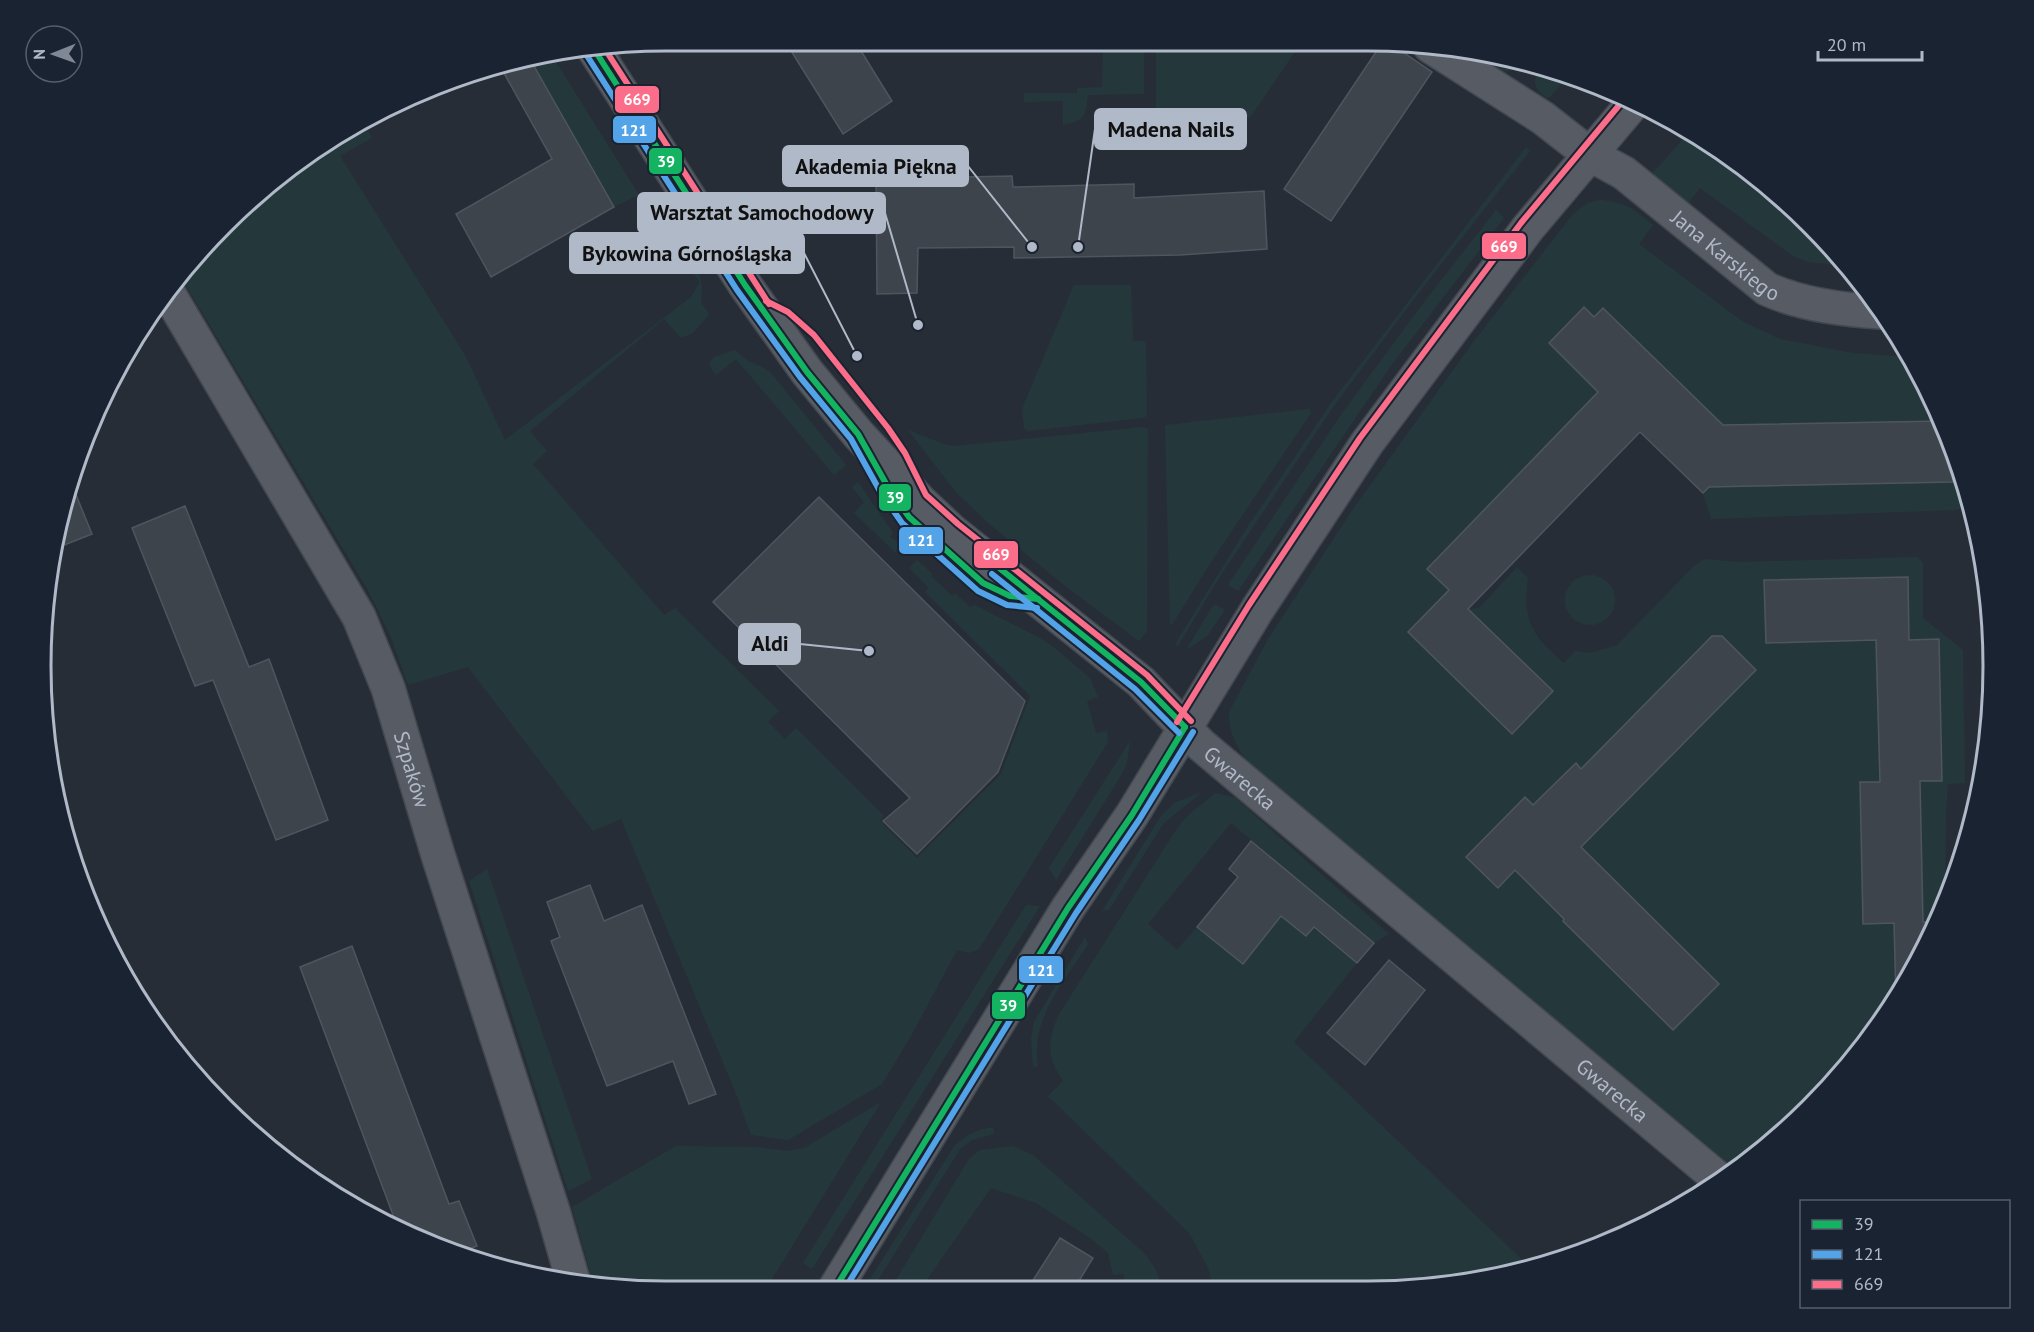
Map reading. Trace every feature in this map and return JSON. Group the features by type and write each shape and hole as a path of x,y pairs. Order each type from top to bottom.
{"street":[{"name":"Gwarecka","path":"598,55 745,285 807,372 858,434 919,500 952,531 1141,682 1200,744 1713,1175"},
{"name":"Jana Karskiego","path":"1445,56 1543,118 1589,154 1624,173 1767,289 1790,300 1870,312"},
{"path":"840,1281 1068,908 1132,815 1257,610 1367,443 1510,252 1628,109"},
{"name":"Szpaków","path":"172,300 359,617 388,688 438,855 571,1273"}],"green space":[{"path":"1103,51 1144,51 1144,94 1088,95 1083,116 1063,125 1063,101 1024,102 1024,93 1077,93 1077,88 1102,87"},
{"path":"1156,51 1296,51 1251,116 1230,125 1218,127 1159,128 1156,124"},
{"path":"556,61 639,195 614,207 532,66"},
{"path":"1492,64 1512,69 1503,71"},
{"path":"1536,76 1562,83 1547,98 1535,84"},
{"path":"367,128 372,138 340,156 465,355 505,440 691,297 700,282 676,251 684,249 699,274 702,287 701,303 709,314 707,317 693,333 681,338 664,319 530,431 547,451 533,464 664,615 675,608 779,711 768,722 785,739 796,728 884,816 880,821 917,858 1001,774 1030,696 925,592 929,588 909,568 917,560 952,596 955,593 970,607 975,605 1042,639 1090,678 1098,697 1087,701 1096,733 1107,731 1108,742 979,949 969,953 957,950 911,1036 882,1084 788,1140 751,1135 735,1091 621,819 593,831 468,667 408,685 390,635 369,592 185,284 231,231 261,204 324,155"},
{"path":"1684,138 1742,178 1773,204 1803,231 1833,265 1808,262 1793,256 1700,188 1684,209 1648,178"},
{"path":"1526,147 1530,151 1333,407 1219,578 1178,646 1175,644 1248,526 1331,403"},
{"path":"1601,200 1617,203 1641,215 1653,225 1639,244 1742,321 1780,339 1853,353 1899,356 1932,421 1723,425 1604,308 1594,317 1583,307 1549,343 1597,391 1592,399 1427,569 1449,590 1408,632 1512,734 1553,691 1468,609 1479,608 1517,567 1528,578 1527,606 1532,627 1544,645 1564,663 1575,651 1590,653 1617,645 1693,567 1704,559 1739,562 1918,557 1923,563 1923,618 1963,650 1965,783 1948,784 1945,877 1920,938 1901,974 1856,1040 1803,1101 1728,1164 1373,870 1247,762 1230,726 1229,712 1268,639 1351,512 1471,345 1573,214 1588,203"},
{"path":"1496,210 1504,218 1390,367 1238,591 1228,585 1340,416 1421,306"},
{"path":"1074,285 1131,285 1133,341 1144,341 1146,344 1147,416 1028,431 1024,428 1022,409"},
{"path":"735,350 744,358 771,373 846,465 834,475 736,359 716,375 710,367 710,362 714,357"},
{"path":"1309,409 1311,413 1211,562 1172,625 1170,624 1165,425"},
{"path":"1143,427 1148,429 1147,631 1139,641 1069,589 987,522 955,491 908,430 955,446"},
{"path":"1953,478 1962,508 1956,510 1711,519 1703,493 1713,484 1953,482"},
{"path":"858,482 893,533 890,537 902,545 895,552 854,513 864,502 852,487"},
{"path":"1585,575 1595,575 1608,582 1615,595 1615,605 1608,618 1595,625 1585,625 1576,621 1569,614 1565,605 1565,595 1569,586 1576,579"},
{"path":"1214,604 1225,610 1207,636 1186,650"},
{"path":"1130,741 1127,763 1120,777 1056,880 1049,868"},
{"path":"1202,792 1163,824 1109,910 1102,911 1161,816 1174,803"},
{"path":"1215,793 1234,797 1389,934 1374,943 1231,823 1148,924 1177,950 1197,927 1243,964 1281,916 1306,936 1313,928 1357,963 1294,1042 1523,1261 1448,1276 1408,1280 1211,1281 1209,1270 1190,1234 1048,1096 1063,1081 1051,1057 1050,1049 1058,1016 1186,817"},
{"path":"487,869 592,1179 568,1191 469,881"},
{"path":"1026,905 1040,906 812,1269 803,1263"},
{"path":"1085,937 1088,944 1051,1001 1044,1016 1039,1032 1038,1066 1033,1067 1031,1038 1034,1022"},
{"path":"881,1102 771,1281 666,1281 591,1277 572,1207 676,1146 756,1147 787,1151 804,1148"},
{"path":"993,1127 994,1134 972,1140 960,1149 877,1281 869,1281 955,1145 963,1138 982,1129"},
{"path":"1013,1146 1033,1155 1145,1254 1156,1270 1160,1281 1125,1281 1123,1274 1113,1275 1108,1253 1090,1238 1036,1203 991,1188 926,1281 895,1281 969,1159 980,1150"}],"building":[{"path":"791,51 861,51 892,101 843,134"},
{"path":"1377,51 1403,52 1432,72 1331,221 1284,189"},
{"path":"534,66 614,207 491,277 456,214 552,159 504,73"},
{"path":"917,173 916,178 1012,176 1013,187 1134,184 1134,198 1264,191 1267,249 1180,255 1014,258 1014,247 918,248 917,293 877,294 876,175"},
{"path":"1584,307 1594,317 1603,308 1723,425 1932,421 1953,482 1709,487 1703,493 1640,432 1468,609 1553,691 1512,734 1408,632 1449,590 1427,569 1598,392 1549,343"},
{"path":"76,494 92,534 63,545"},
{"path":"819,497 1025,701 998,772 917,854 883,821 910,798 713,602"},
{"path":"185,506 249,667 269,659 328,820 276,840 213,680 195,686 132,528"},
{"path":"1908,577 1909,640 1939,639 1942,781 1920,781 1923,922 1927,922 1896,982 1894,923 1863,924 1860,782 1880,782 1876,640 1766,643 1764,580"},
{"path":"1712,636 1722,636 1756,670 1581,847 1719,984 1673,1030 1515,870 1498,888 1466,857 1525,797 1533,805 1576,763 1581,769"},
{"path":"1251,841 1374,943 1357,963 1314,927 1306,936 1281,916 1243,964 1197,927 1238,877 1229,869"},
{"path":"590,885 604,921 642,905 716,1094 689,1104 673,1061 607,1086 551,941 560,937 547,902"},
{"path":"352,946 449,1204 459,1201 477,1246 468,1248 394,1218 300,967"},
{"path":"1389,960 1425,990 1365,1065 1327,1033"},
{"path":"1060,1238 1093,1258 1079,1281 1032,1281"}],"transit line":[{"name":"669","path":"608,54 769,304"},
{"name":"39","path":"598,55 745,285 807,372 858,434 889,489 909,517 983,583 1010,596 1038,599"},
{"name":"121","path":"587,56 737,290 800,377 851,439 881,493 902,523 978,591 1007,605 1037,608"},
{"name":"669","path":"1177,722 1249,605 1360,438 1521,223 1619,105"},
{"name":"669","path":"766,301 788,312 814,335 888,428 905,453 926,495 958,524 1147,675 1191,721"},
{"name":"39","path":"998,567 1141,682 1185,727"},
{"name":"121","path":"992,574 1135,689 1179,733"},
{"name":"39","path":"840,1281 1068,908 1132,815 1185,727"},
{"name":"121","path":"850,1281 1076,913 1139,820 1193,732"}],"place":[{"name":"Akademia Piękna","path":"1032,247"},
{"name":"Madena Nails","path":"1078,247"},
{"name":"Warsztat Samochodowy","path":"918,325"},
{"name":"Bykowina Górnośląska","path":"857,356"},
{"name":"Aldi","path":"869,651"}]}
